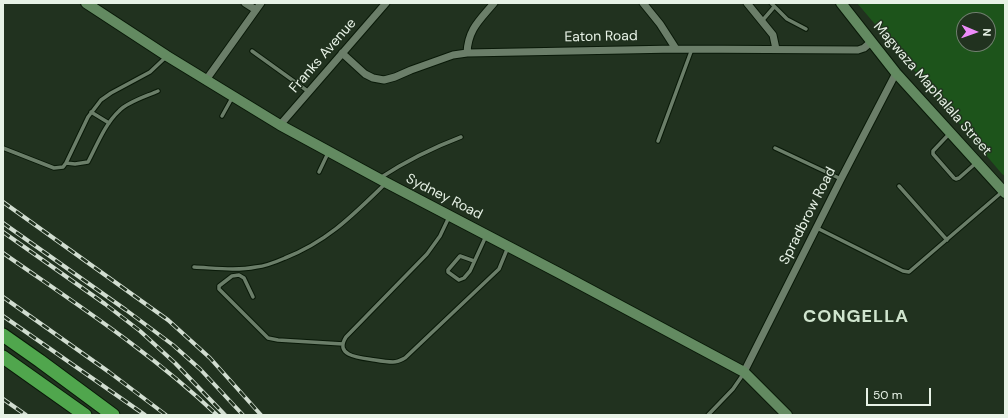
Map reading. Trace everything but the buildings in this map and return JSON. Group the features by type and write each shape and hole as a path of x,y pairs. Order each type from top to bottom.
{"highway":[{"path":"3,335 113,415"},
{"path":"3,357 85,415"}],"main road":[{"name":"Sydney Road","path":"86,3 167,56 280,125 744,372 788,415"},
{"name":"Magwaza Maphalala Street","path":"841,3 896,73 1004,191"}],"street":[{"path":"245,3 256,10"},
{"path":"206,80 261,3"},
{"name":"Franks Avenue","path":"280,125 386,3"},
{"path":"467,53 468,41 474,27 494,3"},
{"path":"643,3 668,35 676,50"},
{"path":"746,3 773,35 776,49"},
{"name":"Eaton Road","path":"342,53 365,74 373,78 384,80 453,55 467,53 692,49 858,50 864,48 871,42"},
{"name":"Spradbrow Road","path":"744,372 896,73"}],"lane":[{"path":"771,3 787,19 806,29"},
{"path":"762,21 774,7"},
{"path":"658,141 692,49"},
{"path":"252,51 309,92"},
{"path":"3,148 54,168 62,167 66,163 91,112 105,96 150,72 167,56"},
{"path":"66,163 72,164 88,162 109,123 119,111 124,107 158,91"},
{"path":"222,116 233,97"},
{"path":"91,112 109,123"},
{"path":"950,133 933,151 933,154 954,178 959,178 978,162"},
{"path":"194,267 227,269 256,267 274,262 314,245 341,226 383,181 414,157 436,146 461,137"},
{"path":"775,148 841,179"},
{"path":"319,172 329,152"},
{"path":"900,186 947,240"},
{"path":"817,228 908,272 1004,191"},
{"path":"450,216 432,248 346,337 342,344 343,349 348,355 357,358 392,362 406,358 499,269 508,246"},
{"path":"474,261 460,256 448,272 459,280 464,278 470,271 487,235"},
{"path":"253,298 244,278 239,275 232,276 219,286 218,289 268,338 342,344"},
{"path":"708,415 733,389 744,372"}],"green space":[{"path":"857,3 1005,3 1005,176 1002,174"}],"railway":[{"path":"3,202 168,320 210,358 261,415"},
{"path":"3,223 173,345 200,369 243,415"},
{"path":"3,232 105,304 140,331 175,363 225,415"},
{"path":"3,253 86,310 140,350 192,392 217,415"},
{"path":"3,297 109,372 166,415"},
{"path":"3,316 145,415"},
{"path":"3,399 26,415"}],"district":[{"name":"CONGELLA","path":"856,317"}]}
